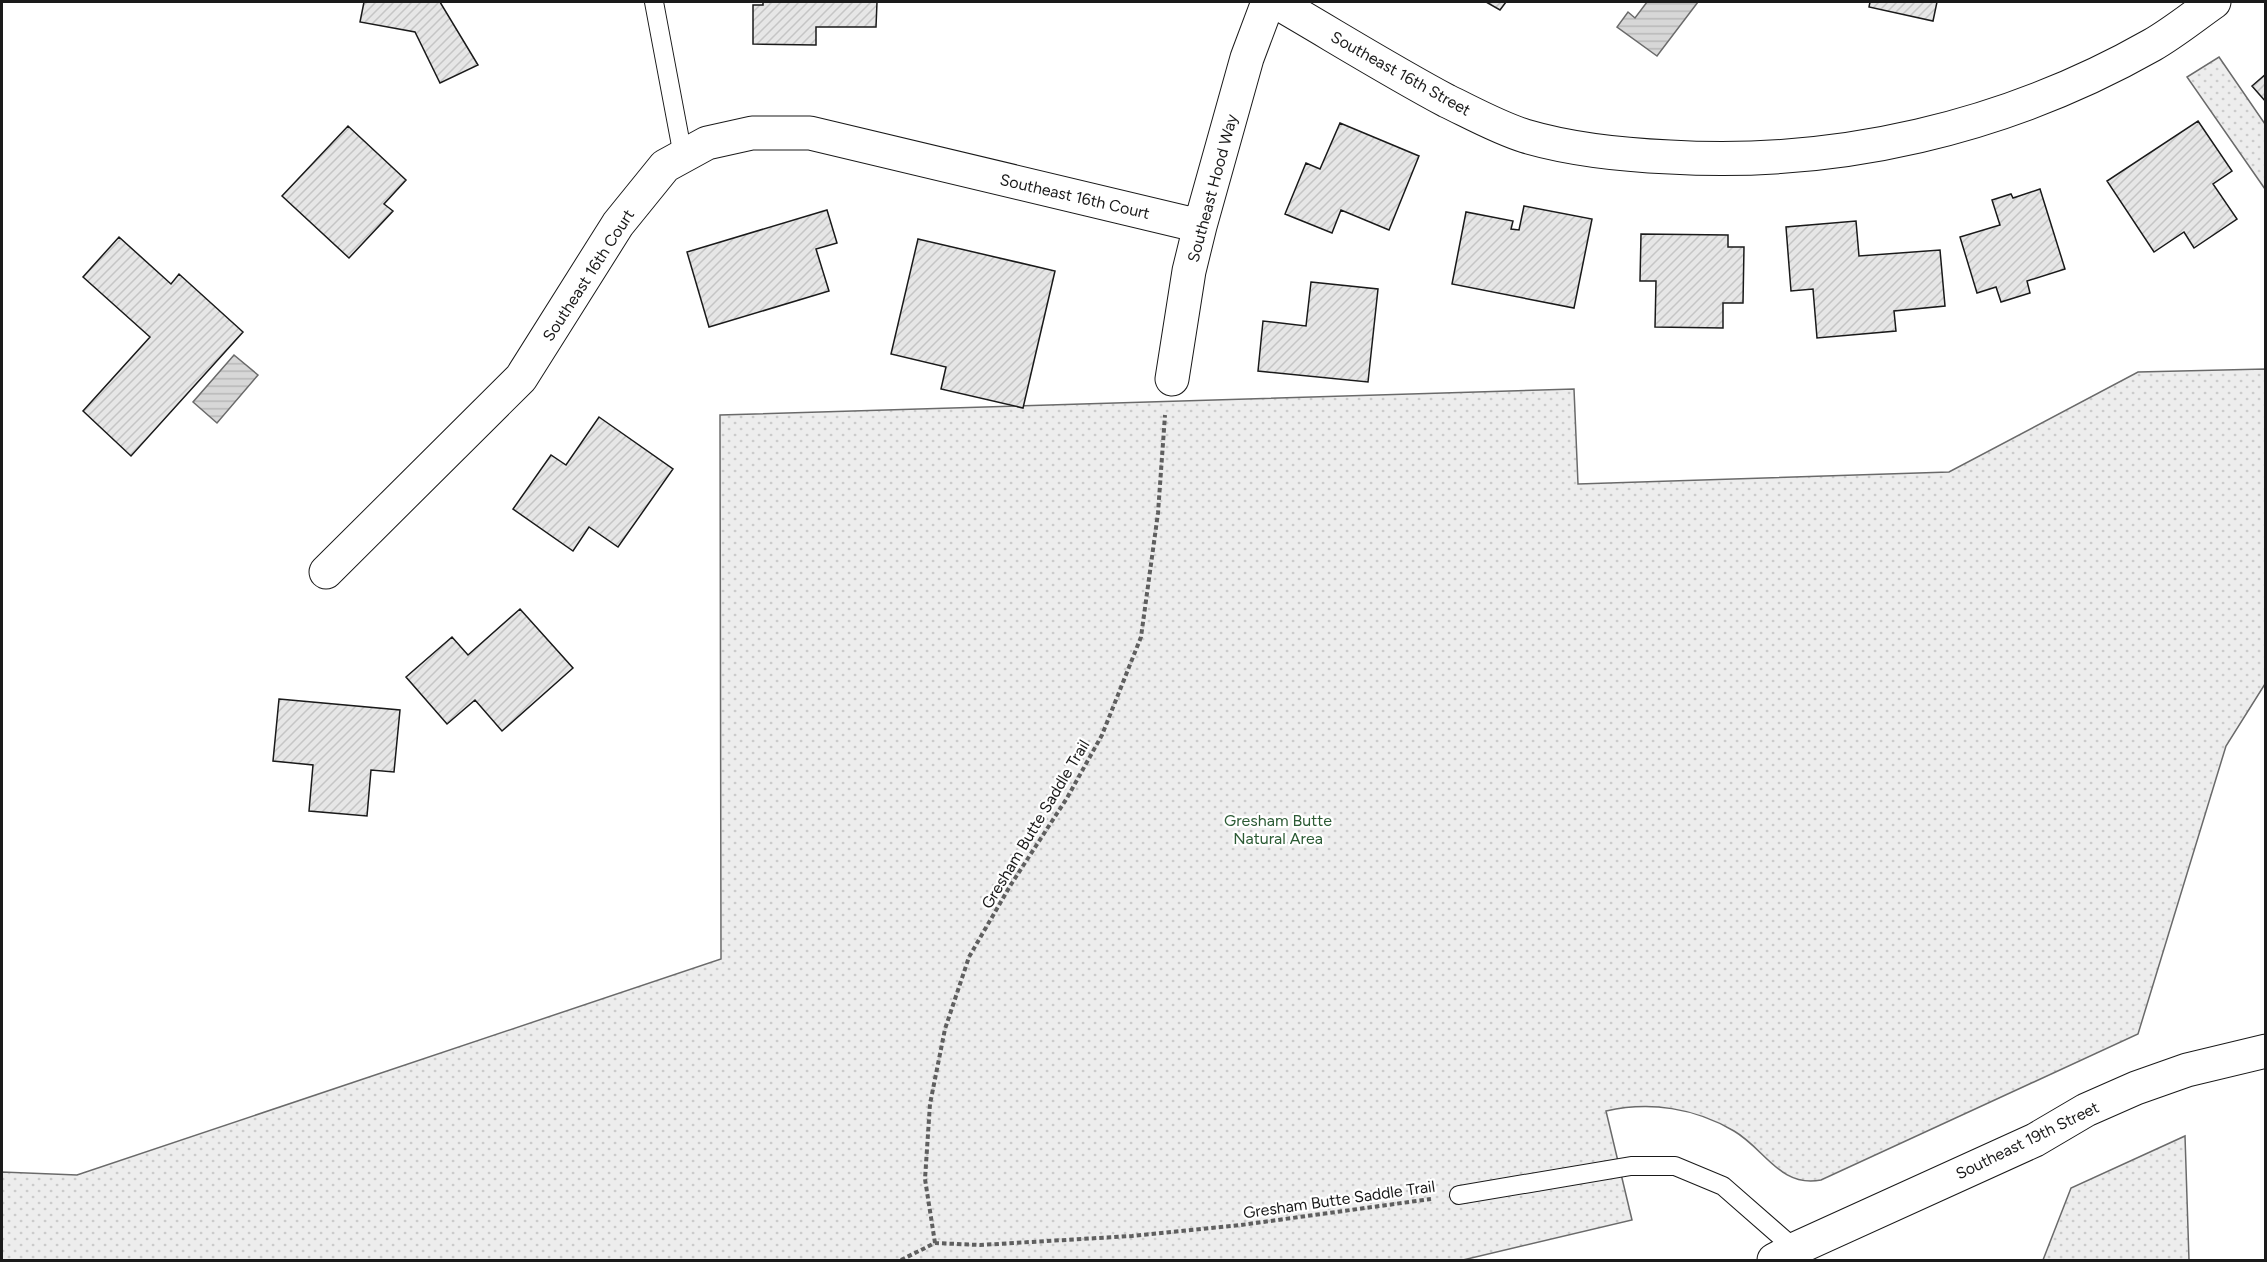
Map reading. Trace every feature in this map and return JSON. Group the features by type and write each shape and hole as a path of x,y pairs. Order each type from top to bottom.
{"street":[{"name":"Southeast Hood Way","path":"1172,379 1189,271 1200,226 1247,58 1268,2"},
{"name":"Southeast 16th Street","path":"1276,2 1414,84 1469,112 1525,136 1640,156 1757,159 1874,146 1932,134 1989,117 2100,72 2154,44 2214,2"},
{"name":"Southeast 16th Court","path":"326,572 521,378 618,224 665,166 707,143 752,133 810,133 1200,226"},
{"name":"Southeast 19th Street","path":"1784,1255 2035,1140 2086,1110 2136,1088 2187,1070 2265,1051"}],"lane":[{"path":"654,2 683,156"},
{"path":"1459,1195 1631,1166 1675,1166 1723,1186 1784,1255"}],"path":[{"name":"Gresham Butte Saddle Trail","path":"935,1243 925,1179 930,1104 945,1029 969,957 1010,886 1067,798 1102,735 1141,637 1158,513 1165,413 1172,379"},
{"name":"Gresham Butte Saddle Trail","path":"901,1260 935,1243 980,1245 1132,1236 1241,1225 1459,1195"}],"green space":[{"path":"2219,57 2265,124 2265,189 2187,77"},
{"name":"Gresham Butte Natural Area","path":"2265,369 2265,684 2226,746 2138,1034 1821,1180 1807,1181 1784,1173 1745,1139 1719,1123 1688,1112 1639,1107 1606,1111 1632,1220 1463,1260 2,1260 2,1172 77,1175 721,959 720,415 1574,389 1578,484 1949,472 2138,372"},
{"path":"2185,1136 2189,1260 2043,1260 2071,1188"}],"shaded area":[{"path":"1647,2 1698,2 1657,56 1617,27 1628,12 1635,18"},
{"path":"234,355 258,375 217,423 193,402"}],"building":[{"path":"364,2 440,2 478,65 440,83 415,32 360,22"},
{"path":"763,2 877,2 876,27 816,27 816,45 753,44 753,5 763,5"},
{"path":"1486,2 1506,2 1500,10"},
{"path":"1870,2 1937,2 1933,21 1869,7"},
{"path":"2266,74 2266,102 2252,86"},
{"path":"2198,121 2232,171 2213,184 2237,219 2194,248 2184,232 2154,252 2107,181"},
{"path":"1340,123 1419,156 1389,230 1341,210 1332,233 1285,214 1306,163 1320,169"},
{"path":"348,126 406,180 384,204 393,211 349,258 282,196"},
{"path":"2040,189 2065,269 2027,281 2030,293 2001,302 1996,287 1977,293 1960,237 2000,225 1992,200 2011,194 2013,198"},
{"path":"1524,206 1592,219 1574,308 1452,284 1466,212 1513,221 1511,229 1519,230"},
{"path":"827,210 837,243 816,249 829,291 709,327 687,252"},
{"path":"1856,221 1859,256 1940,250 1945,306 1894,311 1896,331 1817,338 1813,289 1791,291 1786,227"},
{"path":"1641,234 1728,235 1728,247 1744,247 1743,303 1723,303 1723,328 1655,327 1656,281 1640,281"},
{"path":"119,237 171,284 179,274 243,332 131,456 83,411 150,337 83,277"},
{"path":"918,239 1055,271 1023,408 941,389 946,367 891,354"},
{"path":"1311,282 1378,289 1368,382 1258,371 1263,321 1306,326"},
{"path":"599,417 673,469 618,547 589,527 573,551 513,509 551,455 566,465"},
{"path":"520,609 573,668 502,731 475,700 447,724 406,677 452,637 468,655"},
{"path":"279,699 400,710 394,772 371,770 367,816 309,811 313,765 273,761"}]}
